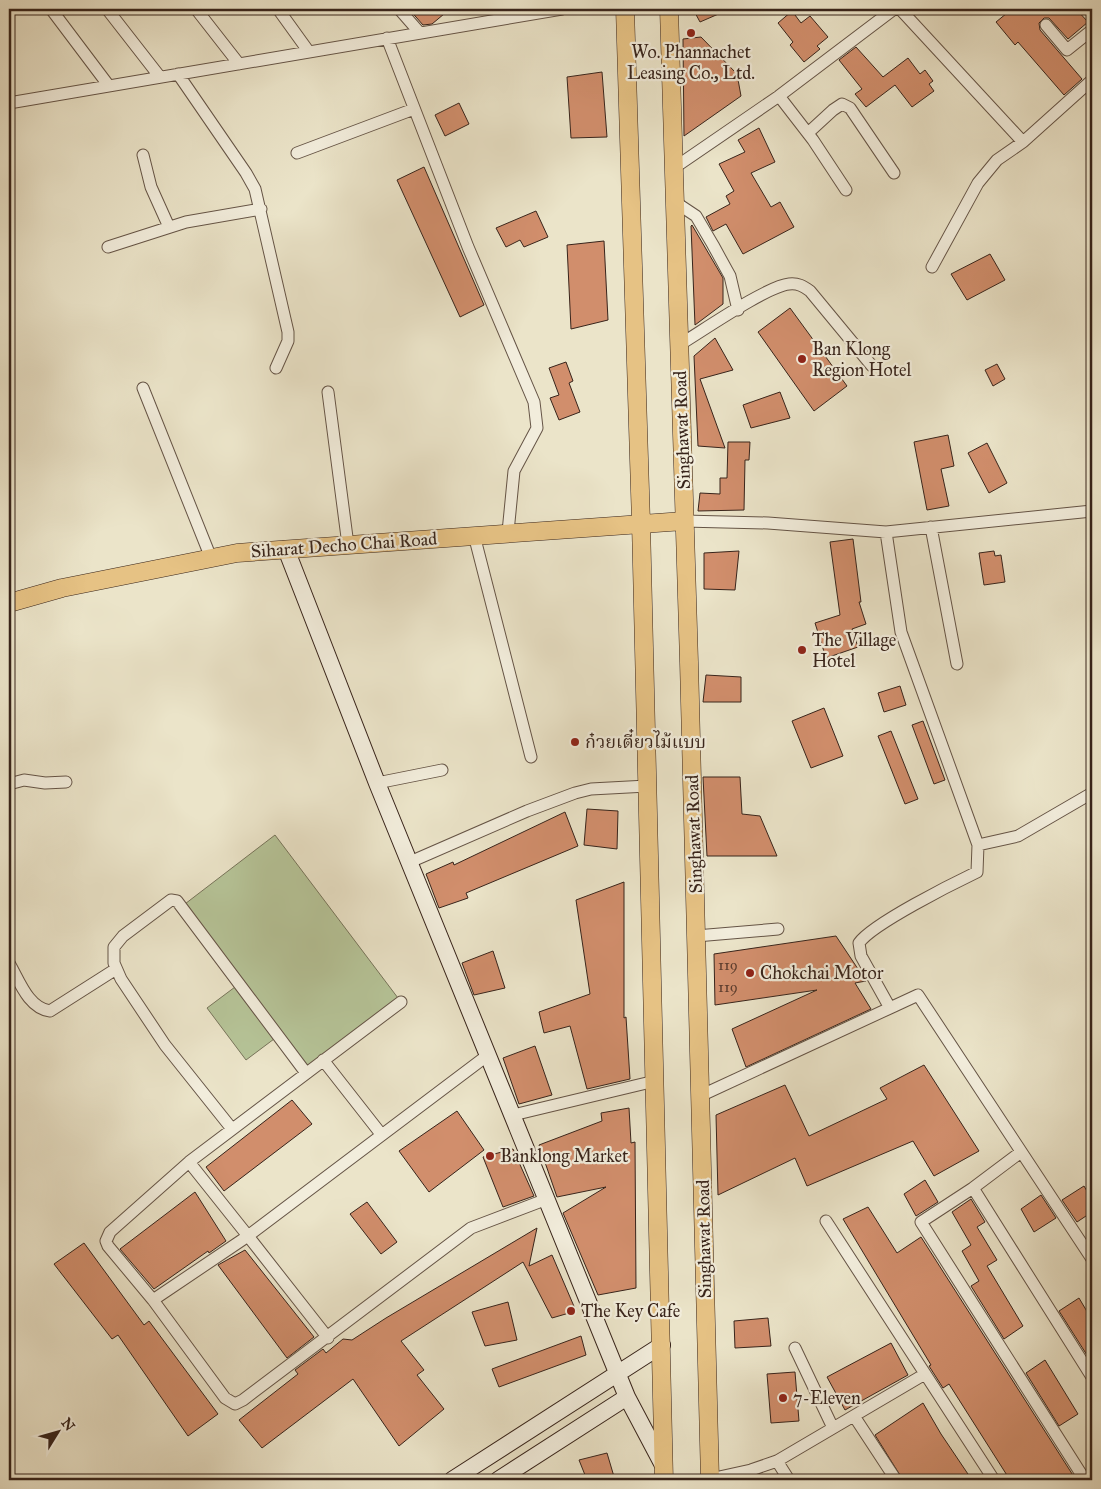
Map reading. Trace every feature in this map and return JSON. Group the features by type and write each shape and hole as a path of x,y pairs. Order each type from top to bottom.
{"main road":[{"path":"625,9 641,523 664,1474"},
{"name":"Singhawat Road","path":"668,9 696,936 710,1480"},
{"name":"Siharat Decho Chai Road","path":"9,603 62,588 237,553 508,532 684,521"}],"street":[{"path":"51,9 109,86"},
{"path":"107,9 160,77"},
{"path":"196,9 239,64"},
{"path":"278,9 309,52"},
{"path":"400,9 420,32"},
{"path":"9,103 562,9"},
{"path":"674,168 779,96 894,9"},
{"path":"900,9 1023,142"},
{"path":"1046,25 1067,50 1092,30"},
{"path":"387,38 468,247 534,402 536,428 514,471 508,532"},
{"path":"178,74 246,172 261,209 271,265 288,332 288,341 276,368"},
{"path":"932,267 978,183 997,160 1023,142 1092,80"},
{"path":"779,96 808,133 846,190"},
{"path":"808,133 842,104 850,108 894,173"},
{"path":"297,153 414,109"},
{"path":"143,155 151,187 169,227"},
{"path":"675,202 696,216 714,244 730,276 738,310"},
{"path":"108,247 169,227 261,209"},
{"path":"679,345 787,284 800,284 810,291 872,366"},
{"path":"143,388 211,558"},
{"path":"328,392 348,545"},
{"path":"684,521 768,524 886,532 1092,511"},
{"path":"931,527 957,664"},
{"path":"886,532 901,632 978,845 977,872 918,903 868,934 860,943 861,956 890,1008"},
{"path":"474,535 531,757"},
{"path":"286,549 377,783 628,1397 664,1474"},
{"path":"377,783 442,770"},
{"path":"9,784 24,780 45,784 66,782"},
{"path":"410,862 527,811 575,793 591,789 647,786"},
{"path":"978,845 1018,836 1092,793"},
{"path":"232,1130 165,1045 116,969 114,954 116,942 171,900 177,901 306,1073"},
{"path":"696,936 778,929"},
{"path":"9,963 34,1003 42,1010 50,1011 116,969"},
{"path":"700,1096 918,995 1092,1259"},
{"path":"401,1002 189,1162 110,1232 106,1238 108,1246 153,1300 225,1398 232,1404 244,1400 474,1226 547,1198"},
{"path":"153,1300 248,1236 488,1054"},
{"path":"323,1060 381,1134"},
{"path":"513,1115 655,1081"},
{"path":"1022,1152 973,1188 921,1222 1085,1480"},
{"path":"189,1162 328,1338"},
{"path":"973,1188 1092,1377"},
{"path":"826,1221 994,1480"},
{"path":"452,1480 662,1345"},
{"path":"795,1348 833,1428"},
{"path":"710,1480 751,1470 777,1461 925,1374"},
{"path":"498,1480 628,1397"},
{"path":"854,1416 896,1480"},
{"path":"777,1461 789,1480"}],"green space":[{"path":"275,835 401,1002 306,1073 278,1036 246,1060 207,1008 239,984 181,907"}],"building":[{"path":"409,9 450,9 432,24 423,25"},
{"path":"693,9 730,9 700,22"},
{"path":"1012,9 1076,9 1088,22 1068,39 1049,18 1044,18 1039,23 1040,30 1082,79 1064,95 1018,42 1015,45 996,22"},
{"path":"792,11 801,23 810,16 828,37 817,46 820,49 804,62 790,45 793,42 778,23"},
{"path":"701,37 737,74 741,96 684,136 683,39"},
{"path":"856,47 883,77 908,58 920,74 925,70 933,81 929,84 934,91 912,107 895,85 866,107 855,94 862,89 839,60"},
{"path":"602,72 607,137 571,138 567,77"},
{"path":"459,103 469,124 445,136 435,115"},
{"path":"759,128 775,162 751,173 771,207 780,202 794,227 743,254 726,224 713,231 706,217 730,204 726,196 734,191 719,164 745,152 738,140"},
{"path":"424,167 484,305 460,317 397,180"},
{"path":"536,211 548,237 524,247 520,240 506,247 496,228"},
{"path":"691,226 723,278 723,304 695,325"},
{"path":"604,241 608,320 571,329 567,245"},
{"path":"990,254 1005,280 967,300 951,274"},
{"name":"Ban Klong Region Hotel","path":"790,308 847,386 814,411 758,332"},
{"path":"715,338 733,370 700,379 725,448 698,446 694,356"},
{"path":"566,362 573,381 569,383 580,412 559,420 550,398 559,395 549,368"},
{"path":"997,364 1005,379 993,386 985,370"},
{"path":"780,392 790,418 751,428 743,405"},
{"path":"948,435 954,466 941,469 949,506 927,510 914,442"},
{"path":"728,442 750,442 749,460 745,460 744,510 698,511 700,493 720,494 720,478 727,478"},
{"path":"987,443 1007,483 989,493 968,453"},
{"path":"853,539 861,602 859,602 866,624 852,629 858,647 826,658 815,623 840,615 830,542"},
{"path":"739,551 735,590 704,589 704,553"},
{"path":"994,551 995,556 1001,555 1005,582 984,585 979,553"},
{"path":"706,675 741,677 741,702 703,702"},
{"path":"900,686 906,705 884,712 878,693"},
{"path":"824,708 843,756 811,768 792,721"},
{"path":"923,721 945,780 934,784 912,725"},
{"path":"891,731 918,799 905,804 878,736"},
{"path":"703,777 740,777 742,814 760,816 777,856 707,856"},
{"path":"587,809 618,811 617,849 584,845"},
{"path":"565,812 578,846 466,893 468,898 439,908 426,874 453,862 454,865"},
{"path":"624,882 624,1018 626,1017 630,1079 587,1089 570,1026 544,1033 539,1012 590,994 576,900"},
{"path":"836,936 866,981 855,983 871,1009 746,1067 732,1029 817,990 715,1005 714,954"},
{"path":"493,951 505,988 474,995 462,963"},
{"path":"535,1046 552,1095 519,1104 503,1058"},
{"path":"924,1065 979,1151 934,1176 913,1141 807,1186 795,1158 718,1195 716,1115 785,1085 809,1136 887,1099 880,1088"},
{"path":"292,1100 312,1124 224,1191 206,1167"},
{"path":"629,1108 631,1143 635,1142 636,1288 598,1295 563,1213 606,1187 557,1197 539,1145 602,1121 601,1113"},
{"path":"457,1111 484,1150 429,1192 399,1151"},
{"path":"513,1149 534,1196 503,1207 483,1157"},
{"path":"925,1180 938,1202 916,1216 904,1194"},
{"path":"1084,1186 1092,1200 1092,1212 1077,1222 1062,1200"},
{"path":"195,1192 226,1241 209,1253 208,1251 154,1289 120,1249"},
{"path":"1041,1195 1056,1218 1034,1232 1021,1209"},
{"path":"971,1199 985,1222 977,1227 997,1260 987,1266 1023,1326 1004,1339 971,1286 979,1281 962,1251 971,1245 952,1212"},
{"path":"367,1202 397,1242 381,1254 350,1214"},
{"path":"868,1207 897,1253 921,1237 1076,1480 1010,1480 949,1384 943,1388 843,1219"},
{"path":"537,1228 529,1266 552,1255 576,1311 552,1318 523,1262 401,1341 424,1370 417,1375 444,1409 399,1446 353,1379 262,1448 239,1420 298,1374 295,1370 323,1349 326,1353 343,1339 352,1340"},
{"path":"84,1243 144,1325 149,1321 218,1414 188,1436 118,1335 112,1339 54,1264"},
{"path":"245,1250 314,1337 287,1358 218,1265"},
{"path":"1079,1298 1092,1320 1092,1363 1059,1311"},
{"path":"508,1302 517,1340 485,1346 472,1312"},
{"path":"768,1318 771,1346 735,1348 734,1321"},
{"path":"581,1336 586,1355 499,1387 492,1369"},
{"path":"891,1343 908,1375 845,1410 827,1377"},
{"path":"1045,1360 1078,1414 1059,1426 1026,1373"},
{"name":"7-Eleven","path":"795,1372 799,1421 771,1423 767,1374"},
{"path":"923,1403 972,1480 903,1480 875,1435"},
{"path":"607,1453 615,1480 587,1480 579,1460"}],"place":[{"name":"Wo. Phannachet Leasing Co., Ltd.","path":"691,33"},
{"name":"Ban Klong Region Hotel","path":"802,359"},
{"name":"The Village Hotel","path":"802,650"},
{"name":"ก๋วยเตี๋ยวไม้แบบ","path":"575,742"},
{"name":"Chokchai Motor","path":"750,973"},
{"name":"Banklong Market","path":"490,1156"},
{"name":"The Key Cafe","path":"571,1311"},
{"name":"7-Eleven","path":"783,1398"}]}
